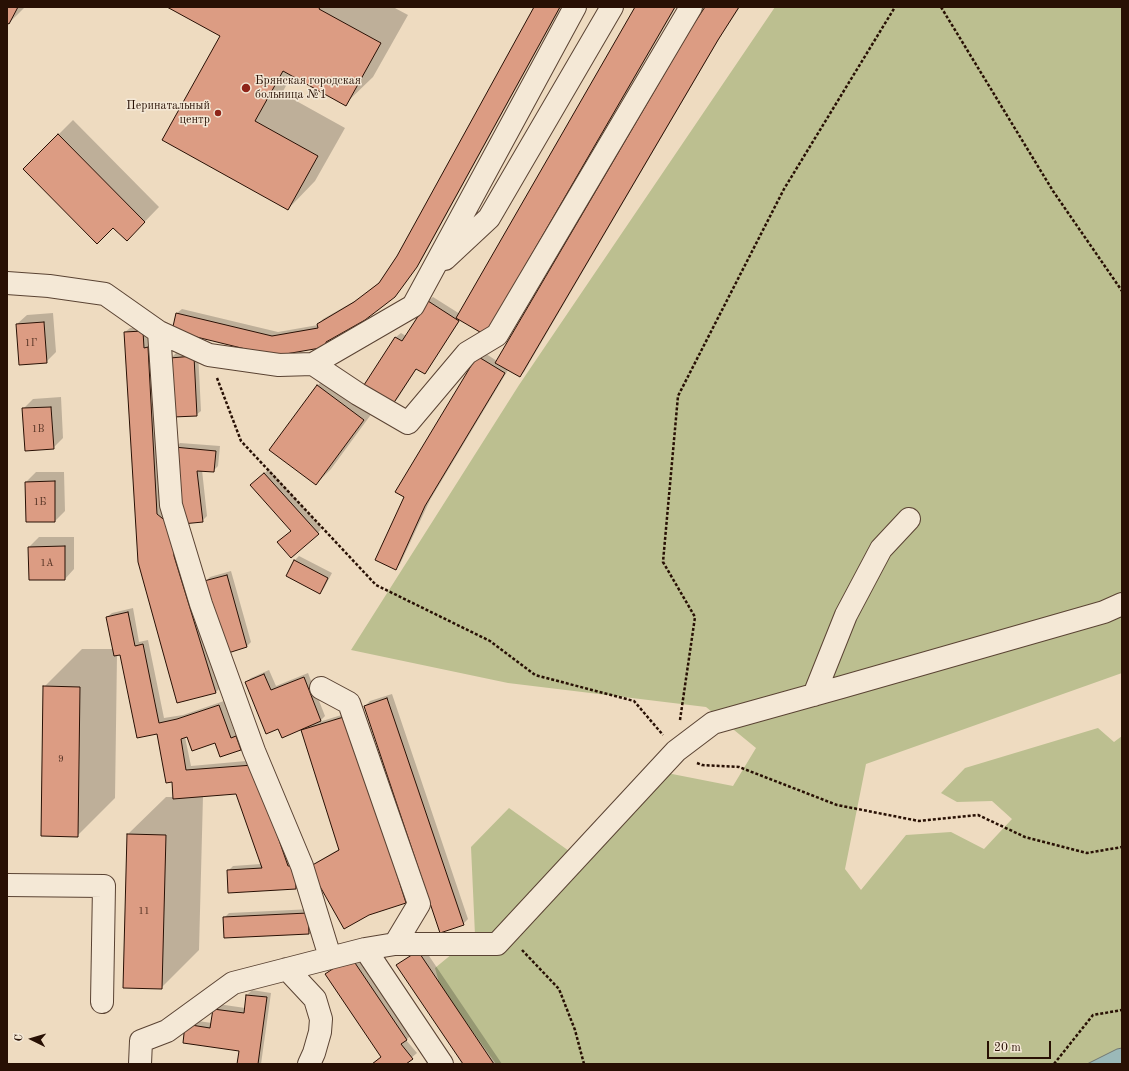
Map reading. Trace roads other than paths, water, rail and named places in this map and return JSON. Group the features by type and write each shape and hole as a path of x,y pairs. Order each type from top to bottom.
{"street":[{"path":"7,284 49,286 105,294 159,332 209,355 279,365 313,364 412,306 575,7"},
{"path":"431,272 489,218 612,7"},
{"path":"313,364 358,394 408,423 467,353 497,335 691,7"},
{"path":"159,332 171,505 202,604 254,751 302,866 330,957"},
{"path":"814,695 846,615 881,549 909,519"},
{"path":"140,1064 141,1041 167,1031 233,983 330,957 395,944 497,944 676,751 712,723 1104,612 1122,604"},
{"path":"321,688 349,703 420,904 395,944"},
{"path":"7,885 104,886 102,1002"},
{"path":"365,949 442,1064"},
{"path":"287,969 315,999 321,1019 320,1032 309,1064"}],"water":[{"path":"1122,1048 1122,1064 1087,1064 1117,1049"}],"place":[{"name":"Брянская городская больница №1","path":"246,88"},
{"name":"Перинатальный центр","path":"218,113"}]}
